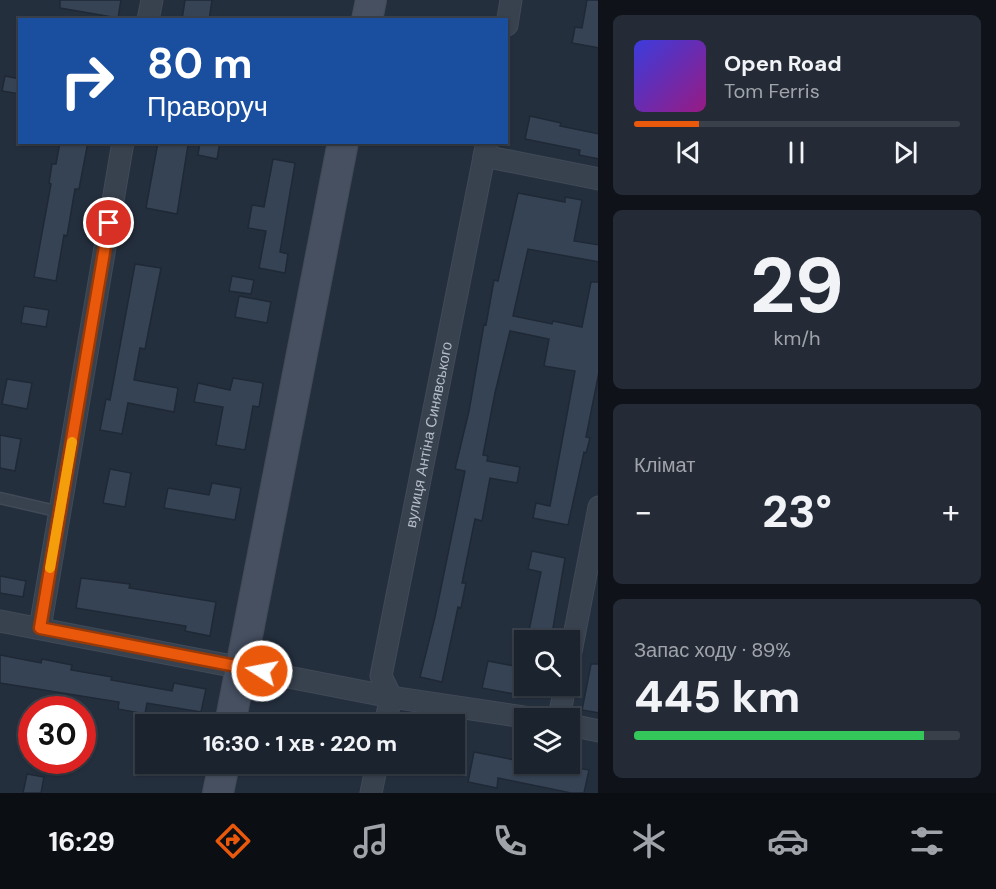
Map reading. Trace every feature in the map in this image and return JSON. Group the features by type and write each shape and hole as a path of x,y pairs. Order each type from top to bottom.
{"street":[{"path":"148,18 152,0"},
{"path":"367,18 371,0"},
{"path":"508,19 511,0"},
{"path":"40,628 123,144"},
{"path":"232,714 343,144"},
{"path":"485,149 598,179"},
{"name":"вулиця Антіна Синявського","path":"388,714 391,697 381,676 485,149"},
{"path":"576,630 593,558 598,507"},
{"path":"0,621 241,666 391,697 514,715"},
{"path":"580,727 598,731"},
{"path":"218,793 222,774"},
{"path":"371,793 375,774"}],"lane":[{"path":"0,498 60,512"}],"building":[{"path":"60,0 121,0 118,18 60,8"},
{"path":"185,0 212,0 209,18 182,18"},
{"path":"587,0 598,0 598,48 572,43 575,27 582,28"},
{"path":"5,76 18,79 18,94 2,91"},
{"path":"530,116 561,123 560,126 598,134 598,159 579,155 580,150 525,139"},
{"path":"60,144 88,144 79,189 75,189 67,236 64,235 56,281 34,277 51,184 49,183 52,164 56,164"},
{"path":"158,144 188,145 177,214 146,208"},
{"path":"200,144 220,144 217,159 198,155"},
{"path":"273,159 295,163 280,252 288,254 285,273 259,268 266,231 248,228 252,205 264,207"},
{"path":"518,193 565,202 565,197 582,200 574,241 598,245 598,262 528,249 513,316 582,327 591,282 598,282 598,377 586,437 590,438 586,453 584,452 568,525 533,518 536,503 550,506 575,371 544,366 549,339 510,331 483,455 488,456 487,461 520,467 517,483 490,478 482,521 475,519 462,583 466,583 461,608 458,607 442,682 420,677 435,617 465,471 455,469 469,411 494,280 498,281"},
{"path":"135,264 161,268 145,349 140,348 134,380 178,388 174,412 128,403 122,434 100,430 106,399 110,400"},
{"path":"232,276 254,280 251,294 229,291"},
{"path":"239,296 271,302 267,323 235,317"},
{"path":"24,306 49,310 46,327 21,323"},
{"path":"233,378 263,383 259,407 253,406 245,450 216,445 223,407 194,402 198,383 230,390"},
{"path":"7,379 32,383 27,409 2,404"},
{"path":"0,435 21,439 15,471 0,468"},
{"path":"110,469 131,473 125,507 103,503"},
{"path":"212,483 241,488 235,520 164,508 168,488 209,495"},
{"path":"532,551 565,558 553,630 529,630 541,572 528,569"},
{"path":"0,576 26,581 23,597 0,593"},
{"path":"81,578 130,584 129,588 216,602 210,636 185,631 186,626 76,608"},
{"path":"0,655 41,663 42,659 72,665 71,670 172,691 174,683 206,689 201,712 147,703 145,714 118,709 119,702 96,698 96,696 81,696 0,683"},
{"path":"488,661 514,666 514,694 482,688"},
{"path":"591,664 598,664 598,713 582,710"},
{"path":"474,752 514,760 514,774 580,774 580,768 589,770 584,793 571,793 498,778 497,788 468,782"},
{"path":"27,774 44,777 41,793 23,793"}],"slow traffic":[{"path":"50,568 72,442"}],"route":[{"path":"109,223 40,628 262,671"}]}
